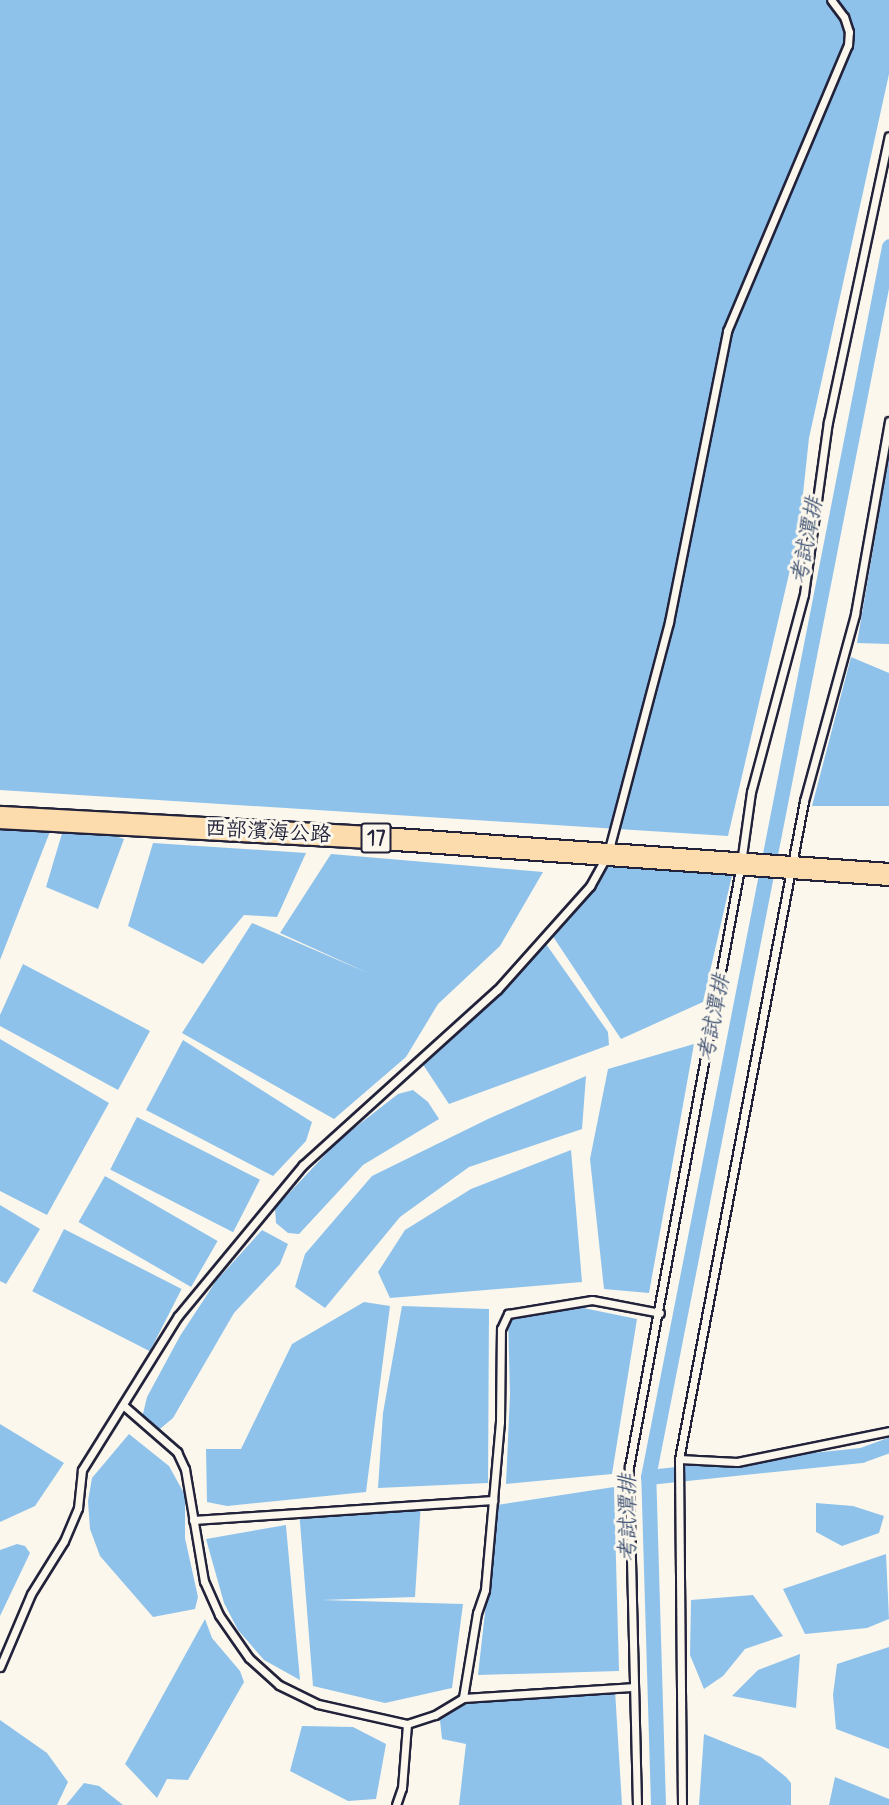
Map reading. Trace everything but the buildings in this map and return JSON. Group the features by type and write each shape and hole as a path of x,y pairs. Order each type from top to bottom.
{"main road":[{"name":"西部濱海公路","path":"0,817 608,853 746,864"},
{"name":"17","path":"746,864 889,874"}],"lane":[{"path":"0,1667 31,1594 64,1541 78,1508 81,1470 178,1316 303,1165 497,990 590,886 608,853 669,622 727,331 848,45 849,32 844,17 831,0"},
{"path":"637,1805 632,1687 629,1467 746,864 751,792 804,594 828,422 889,136"},
{"path":"682,1805 679,1459 790,867 804,801 855,614 889,421"},
{"path":"464,1698 477,1613 485,1590 501,1422 501,1329 508,1314 592,1300 660,1313"},
{"path":"123,1405 177,1452 185,1469 204,1581 219,1615 249,1658 279,1685 318,1704 407,1724 435,1714 464,1698 632,1687"},
{"path":"679,1459 737,1462 889,1431"},
{"path":"193,1520 493,1500"},
{"path":"396,1805 402,1788 407,1724"}],"water":[{"path":"0,0 889,0 889,74 809,438 799,531 728,836 0,790"},
{"path":"889,451 889,644 857,643 882,497"},
{"path":"851,657 889,673 889,806 812,806"},
{"path":"0,825 51,829 0,960"},
{"path":"63,830 106,833 124,839 98,909 46,887"},
{"path":"153,843 306,853 277,917 244,915 203,964 128,926"},
{"path":"331,854 543,872 500,946 438,1004 406,1057 334,1119 182,1033 252,923 368,973 280,933"},
{"path":"605,867 733,871 703,1002 621,1039 550,932"},
{"path":"546,944 608,1032 609,1045 449,1104 420,1060"},
{"path":"23,964 150,1031 118,1090 0,1026 0,1015"},
{"path":"0,1039 109,1103 47,1215 0,1191"},
{"path":"183,1040 312,1122 306,1141 273,1176 146,1110"},
{"path":"694,1044 649,1293 604,1289 590,1159 608,1069"},
{"path":"586,1076 582,1129 469,1167 400,1217 325,1308 295,1287 305,1254 372,1176 488,1119"},
{"path":"413,1090 428,1102 439,1119 363,1165 299,1234 288,1233 276,1223 275,1208 339,1140 398,1094"},
{"path":"137,1117 260,1180 233,1232 110,1170"},
{"path":"571,1150 582,1282 390,1298 378,1272 405,1230 471,1189"},
{"path":"105,1176 218,1241 191,1287 78,1222"},
{"path":"0,1205 40,1229 6,1284 0,1281"},
{"path":"64,1229 182,1289 150,1351 32,1291"},
{"path":"262,1230 288,1244 280,1264 234,1313 173,1418 155,1433 140,1426 147,1397 180,1336 216,1281"},
{"path":"364,1302 390,1306 366,1492 227,1506 207,1502 206,1449 241,1449 292,1344"},
{"path":"569,1305 637,1319 612,1474 506,1484 510,1394 508,1317"},
{"path":"402,1306 489,1309 488,1483 378,1488 383,1413"},
{"path":"0,1424 64,1463 35,1506 0,1522"},
{"path":"129,1434 169,1466 185,1495 185,1538 198,1597 195,1609 153,1617 100,1556 90,1529 88,1501 92,1478"},
{"path":"614,1487 619,1671 478,1675 497,1505"},
{"path":"421,1502 415,1597 322,1600 463,1604 452,1688 385,1703 313,1686 299,1510"},
{"path":"816,1503 853,1506 884,1516 879,1533 842,1546 816,1532"},
{"path":"286,1525 300,1680 264,1660 238,1630 224,1603 206,1539"},
{"path":"17,1544 25,1546 30,1553 0,1616 0,1550"},
{"path":"886,1554 889,1619 867,1628 805,1634 783,1589"},
{"path":"753,1595 783,1636 745,1649 723,1676 704,1689 690,1655 691,1600"},
{"path":"205,1619 212,1638 240,1671 244,1682 188,1780 167,1779 157,1798 125,1764"},
{"path":"889,1647 889,1749 836,1729 833,1695 837,1664"},
{"path":"800,1654 796,1708 732,1696 758,1670"},
{"path":"615,1690 622,1805 459,1805 466,1744 442,1739 439,1711 456,1701"},
{"path":"0,1720 47,1753 68,1782 57,1805 0,1805"},
{"path":"302,1726 353,1727 386,1744 376,1799 348,1801 290,1771"},
{"path":"704,1734 761,1757 786,1777 791,1783 791,1805 699,1805"},
{"path":"835,1777 889,1799 889,1805 829,1805"},
{"path":"84,1783 99,1786 123,1805 66,1805"}],"waterway":[{"name":"考試潭排","path":"658,1805 648,1477 889,246"},
{"path":"648,1477 861,1455 889,1445"}]}
